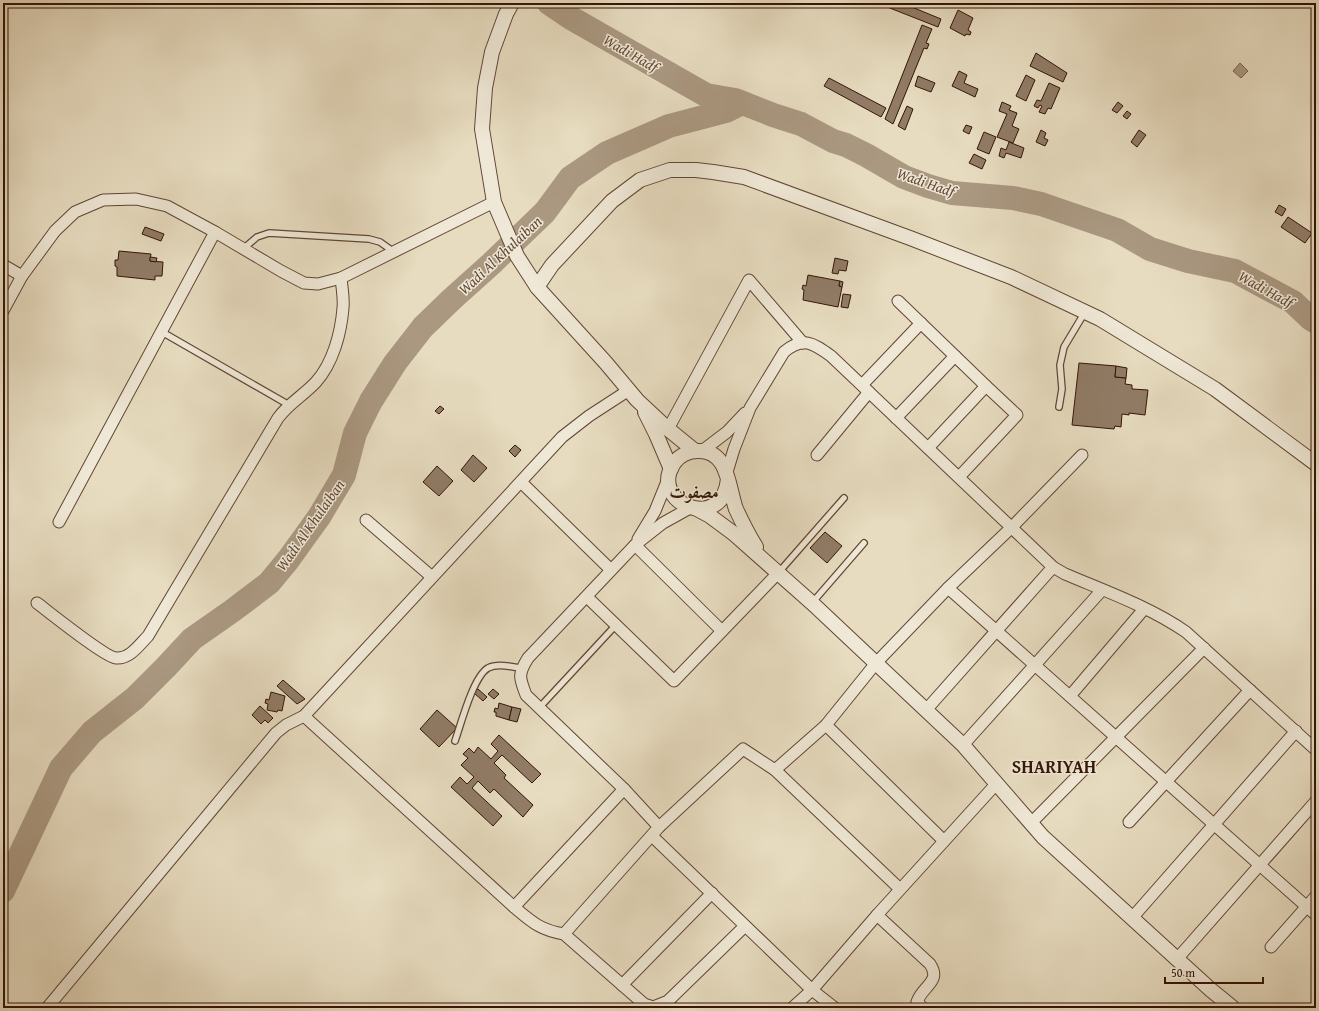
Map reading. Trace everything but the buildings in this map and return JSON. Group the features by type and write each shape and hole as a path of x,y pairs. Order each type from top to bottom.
{"street":[{"path":"509,9 492,52 485,88 482,129 494,202 517,256 537,287 633,395 668,429 698,451 715,456 720,460 727,476 733,500 741,521 765,560"},
{"path":"537,287 552,265 612,201 640,180 670,170 696,170 744,177 1011,277 1100,319 1215,389 1316,464"},
{"path":"3,311 22,276 55,231 75,212 103,200 136,199 167,206 304,283 318,284 341,278 494,202"},
{"path":"59,522 215,232"},
{"path":"3,265 22,276"},
{"path":"37,604 115,658 124,656 134,651 148,636 278,418 316,381 327,367 336,342 344,307 341,278"},
{"path":"668,429 749,280 803,343"},
{"path":"898,300 1017,415 959,477"},
{"path":"817,454 865,388 921,323"},
{"path":"835,1008 812,990 712,893 656,831 624,789 526,695 520,680 522,668 528,658 635,545 663,522 694,508 705,508 719,501 727,487 727,476 738,437 750,408 784,352 799,342 817,346 831,356 1054,567 1065,574 1144,609 1174,624 1186,632 1316,750"},
{"path":"896,418 955,356"},
{"path":"928,448 986,386"},
{"path":"633,395 656,434 670,473 670,485 674,496 682,504 694,508 722,524 765,560 812,603 962,745 1043,837 1177,960 1233,1008"},
{"path":"47,1008 276,733 286,725 304,716 562,436 589,416 633,395"},
{"path":"635,545 655,511 675,462 687,453 698,451 727,432 750,408"},
{"path":"775,770 826,725 876,663 948,588 1012,527 1082,455"},
{"path":"521,482 611,570"},
{"path":"366,520 432,577"},
{"path":"635,545 722,631"},
{"path":"926,710 1054,567"},
{"path":"587,597 674,681 778,572"},
{"path":"948,588 1316,915"},
{"path":"962,745 1102,590"},
{"path":"1070,696 1144,609"},
{"path":"1031,823 1204,648"},
{"path":"1129,822 1250,690"},
{"path":"304,716 514,907 538,927 553,933 564,934 644,1004 653,1007 668,1001 745,926"},
{"path":"826,725 944,841"},
{"path":"1132,918 1296,731"},
{"path":"564,934 656,831 743,749 775,770 900,889"},
{"path":"792,1008 812,990 900,889 997,783"},
{"path":"514,907 624,789"},
{"path":"1177,960 1316,801"},
{"path":"622,985 712,893"},
{"path":"1271,947 1316,896"},
{"path":"877,915 930,964 935,971 934,978 919,997 917,1002 923,1008"}],"lane":[{"path":"243,249 257,236 269,233 369,239 380,242 394,252"},
{"path":"1059,407 1062,389 1060,365 1064,347 1085,312"},
{"path":"162,332 289,406"},
{"path":"778,572 844,498"},
{"path":"812,603 864,543"},
{"path":"539,708 616,626"},
{"path":"456,741 475,685 483,673 489,668 501,665 522,668"}],"shaded area":[{"path":"1240,63 1248,71 1241,78 1233,71"}],"waterway":[{"name":"Wadi Hadf","path":"549,3 571,18 706,95 735,100 801,124 833,141 846,145 866,155 904,177 928,186 952,193 1013,198 1041,204 1117,230 1150,249 1188,261 1235,271 1293,302 1316,322"},
{"name":"Wadi Al Khulaiban","path":"3,891 61,768 92,732 135,698 192,639 269,583 288,560 319,517 344,475 355,433 371,401 395,363 423,327 545,212 570,178 607,153 669,126 726,111 742,103"}],"district":[{"name":"مصفوت","path":"694,491"},
{"name":"SHARIYAH","path":"1054,766"}]}
